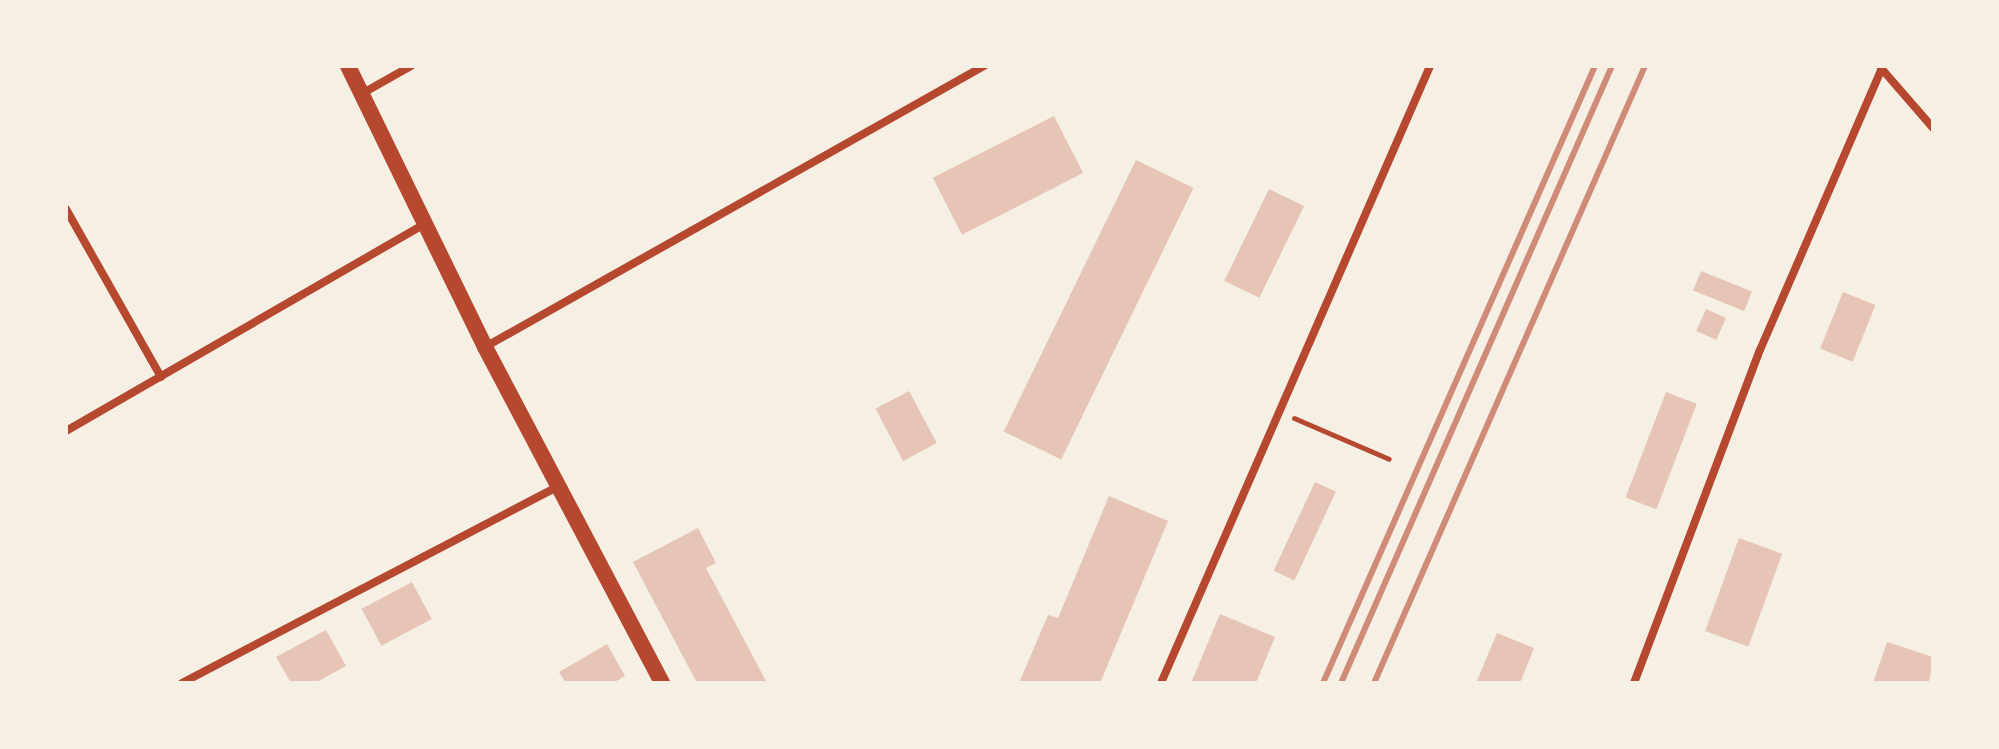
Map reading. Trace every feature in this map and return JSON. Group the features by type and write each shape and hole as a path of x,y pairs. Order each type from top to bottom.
{"main road":[{"path":"348,66 485,347 662,683"}],"street":[{"path":"363,93 411,66"},
{"path":"485,347 984,66"},
{"path":"1161,683 1430,66"},
{"path":"1634,683 1760,350 1882,67 1933,128"},
{"path":"66,209 161,377"},
{"path":"66,431 426,223"},
{"path":"182,683 559,486"}],"path":[{"path":"1279,412 1389,459"}],"building":[{"path":"1054,116 1083,173 962,235 933,178"},
{"path":"1136,160 1194,188 1061,459 1004,431"},
{"path":"1269,189 1304,206 1259,298 1224,281"},
{"path":"1701,271 1752,292 1744,311 1693,290"},
{"path":"1843,292 1875,305 1853,362 1820,349"},
{"path":"1706,309 1726,318 1716,340 1696,331"},
{"path":"909,391 937,443 903,461 875,409"},
{"path":"1666,392 1697,404 1656,509 1626,497"},
{"path":"1315,482 1336,492 1294,581 1274,571"},
{"path":"1109,496 1168,521 1100,683 1019,683 1048,615 1058,618"},
{"path":"698,528 716,563 706,568 767,683 697,683 633,562"},
{"path":"1739,538 1782,554 1748,647 1705,631"},
{"path":"412,582 432,619 381,646 362,609"},
{"path":"1220,614 1275,637 1256,683 1191,683"},
{"path":"326,630 346,666 315,683 291,683 276,657"},
{"path":"1497,633 1534,648 1520,683 1476,683"},
{"path":"1887,642 1933,657 1929,683 1873,683"},
{"path":"607,644 625,676 613,683 566,683 559,672"}],"railway":[{"path":"1323,683 1595,66"},
{"path":"1341,683 1612,66"},
{"path":"1374,683 1645,66"}]}
